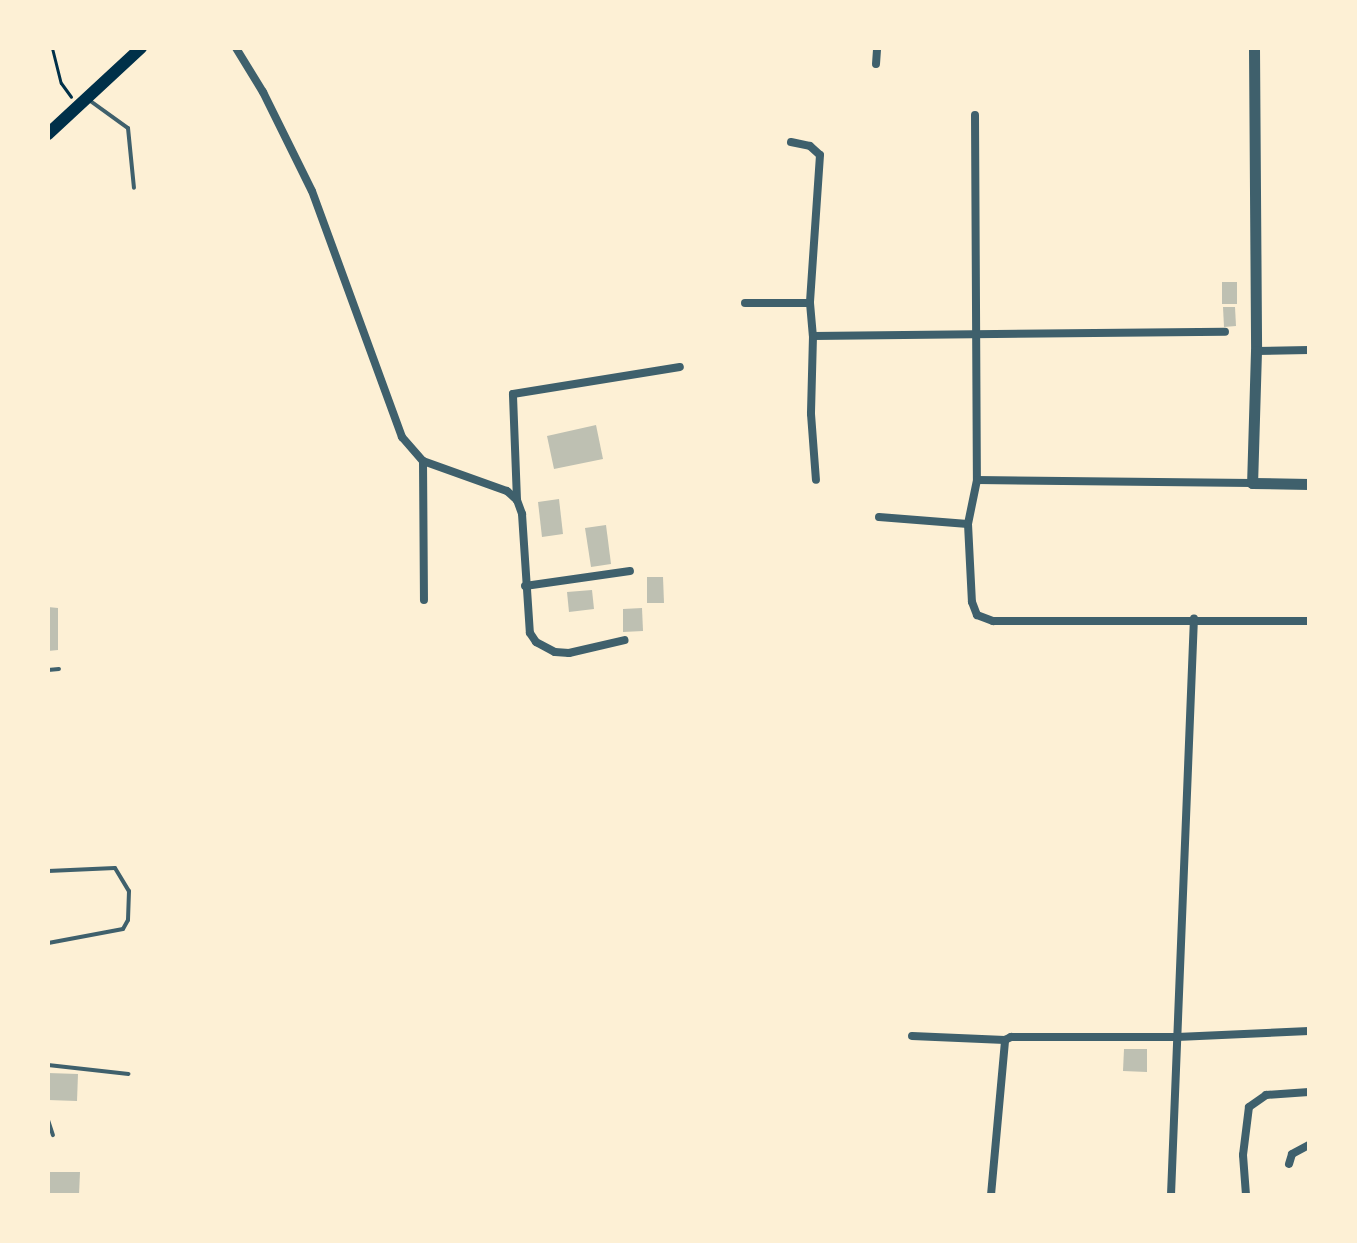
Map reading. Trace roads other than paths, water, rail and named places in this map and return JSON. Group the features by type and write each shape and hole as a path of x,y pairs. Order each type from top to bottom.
{"main road":[{"path":"49,131 141,48"}],"street":[{"path":"236,48 263,92 312,191 402,437 423,461 507,491 517,500"},
{"path":"876,64 877,48"},
{"path":"1252,483 1256,351 1254,48"},
{"path":"975,115 979,332 977,480 968,524 972,602 977,615 993,621 1194,618 1309,621"},
{"path":"791,142 810,146 820,155 810,303 813,336 811,414 816,480"},
{"path":"745,303 810,303"},
{"path":"813,336 1225,332"},
{"path":"1256,351 1309,350"},
{"path":"625,640 569,653 545,649 530,633 522,514 517,500 513,394 680,367"},
{"path":"423,461 424,600"},
{"path":"977,480 1309,484"},
{"path":"879,517 968,524"},
{"path":"525,586 630,571"},
{"path":"1171,1195 1194,618"},
{"path":"912,1036 1005,1040 1011,1037 1177,1037 1309,1031"},
{"path":"991,1195 1005,1040"},
{"path":"1246,1195 1243,1155 1249,1107 1266,1095 1309,1092"},
{"path":"1289,1164 1292,1154 1309,1145"}],"lane":[{"path":"83,102 128,128 134,188"},
{"path":"48,670 59,669"},
{"path":"48,871 115,868 129,891 128,920 123,929 48,943"},
{"path":"48,1065 129,1074"},
{"path":"48,1120 53,1135"}]}
